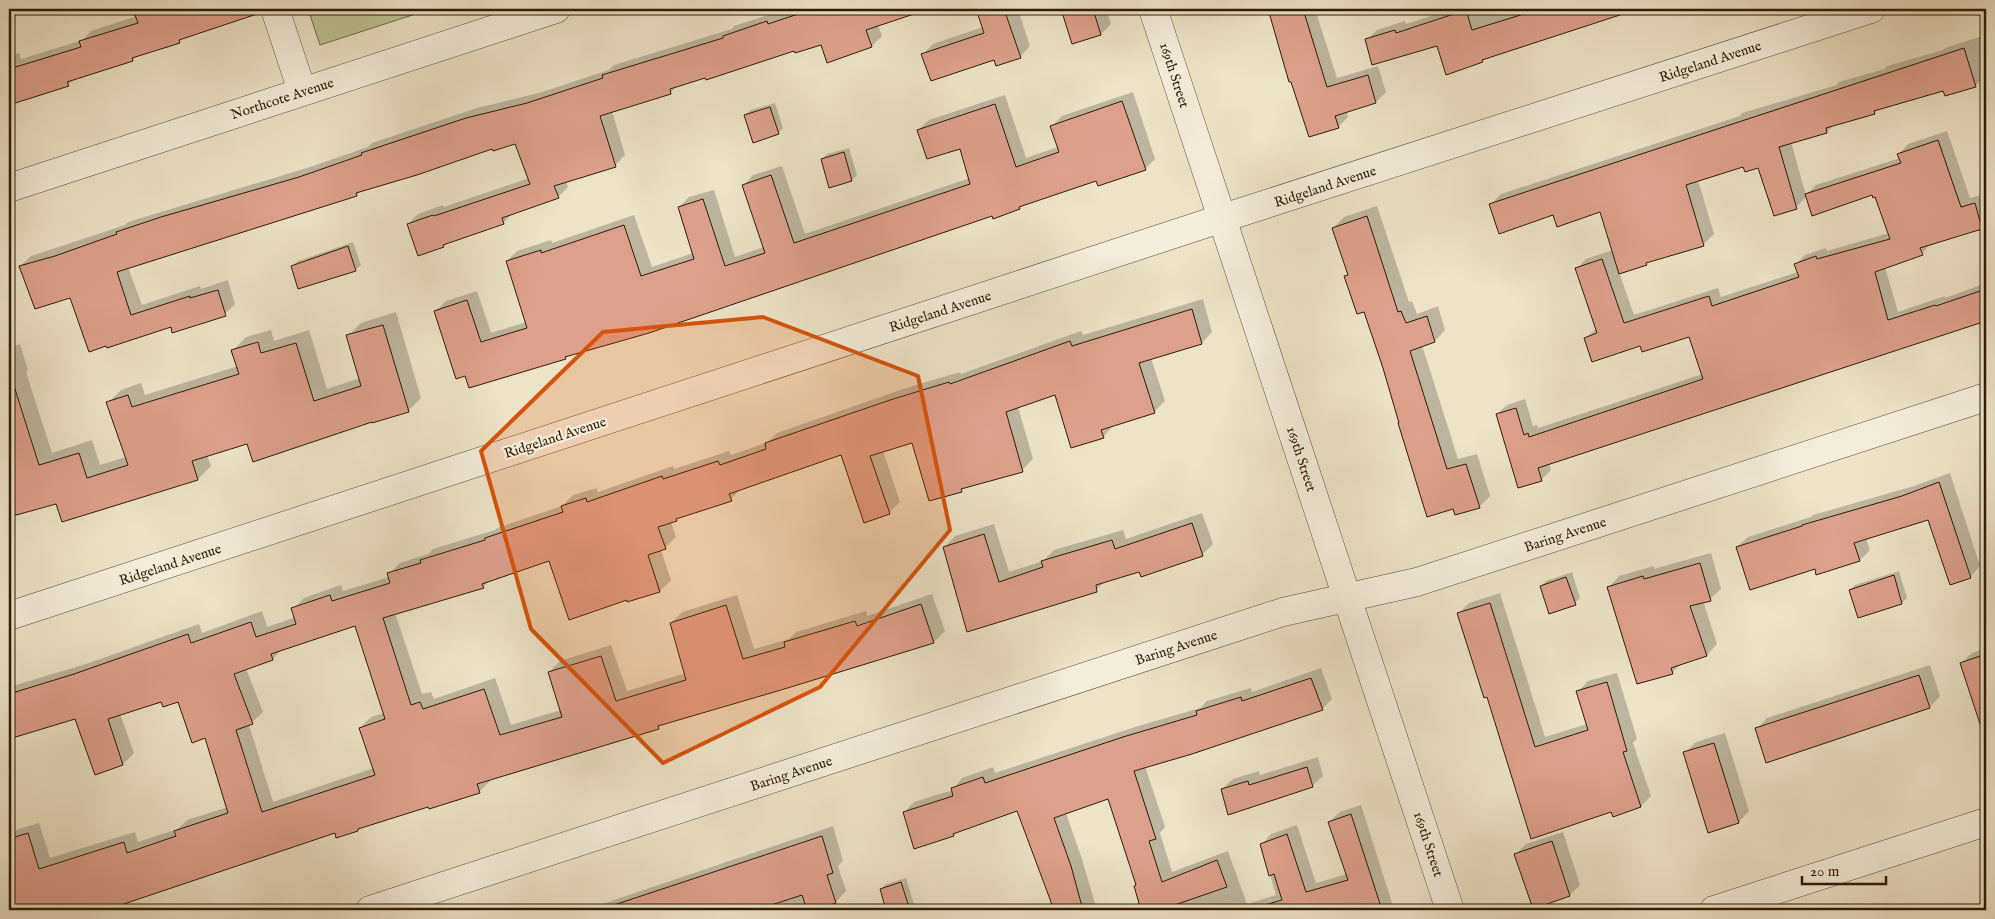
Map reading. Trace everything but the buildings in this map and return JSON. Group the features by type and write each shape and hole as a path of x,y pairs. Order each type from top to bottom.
{"street":[{"path":"276,9 302,91"},
{"name":"Northcote Avenue","path":"9,188 556,9"},
{"name":"169th Street","path":"1153,9 1450,910"},
{"name":"Ridgeland Avenue","path":"9,616 1223,218 1871,9"},
{"name":"Baring Avenue","path":"370,910 1283,612 1417,582 1986,398"},
{"path":"1714,910 1986,822"}],"highlighted area":[{"path":"763,317 918,376 950,530 820,687 663,763 531,629 481,451 603,332"}],"green space":[{"path":"308,9 431,9 320,45"}]}
